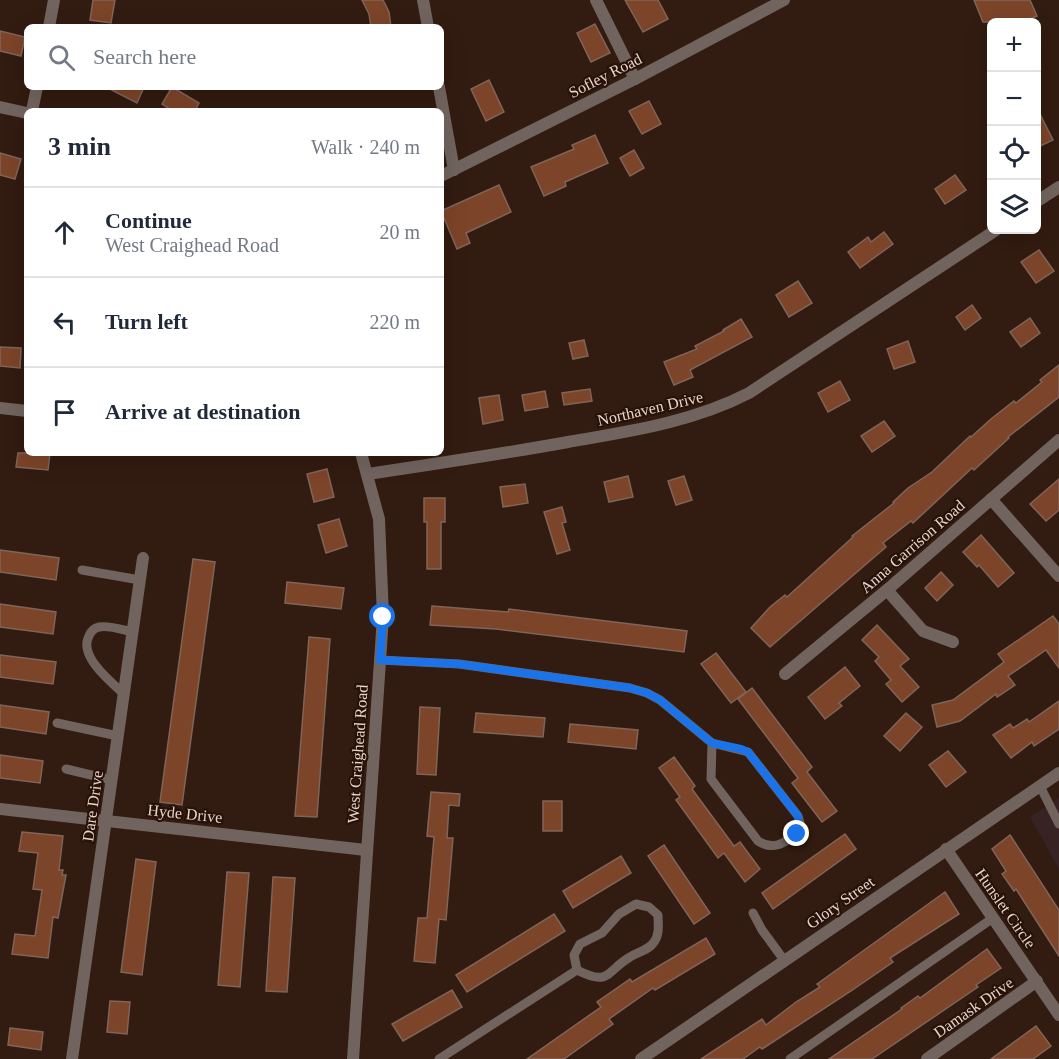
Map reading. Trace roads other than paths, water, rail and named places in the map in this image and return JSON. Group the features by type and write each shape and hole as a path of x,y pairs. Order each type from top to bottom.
{"street":[{"path":"50,24 54,0"},
{"path":"423,0 427,24"},
{"path":"596,0 635,79"},
{"name":"Sofley Road","path":"444,175 635,79 784,0"},
{"path":"33,108 36,90"},
{"path":"440,90 443,108"},
{"path":"0,107 24,112"},
{"path":"444,115 454,170"},
{"path":"1041,199 1059,187"},
{"name":"Northaven Drive","path":"368,474 616,434 665,424 723,407 749,393 990,234"},
{"path":"0,408 24,411"},
{"name":"Anna Garrison Road","path":"785,674 887,590 1059,440"},
{"name":"West Craighead Road","path":"353,1059 383,617 380,519 362,456"},
{"path":"991,499 1059,576"},
{"name":"Dare Drive","path":"72,1059 143,558"},
{"path":"887,590 923,631 953,642"},
{"name":"Glory Street","path":"641,1059 1059,773"},
{"name":"Hyde Drive","path":"0,809 366,850"},
{"name":"Hunslet Circle","path":"946,849 1059,1016"},
{"name":"Damask Drive","path":"927,1059 1037,981"}],"lane":[{"path":"82,570 140,580"},
{"path":"124,694 94,664 88,653 86,640 90,632 96,628 133,632"},
{"path":"380,660 459,664 630,688 647,693 660,700 712,743 748,752 798,816 797,834 782,845 765,846 758,840 711,779 712,743"},
{"path":"57,723 118,736"},
{"path":"66,769 112,780"},
{"path":"1040,786 1059,824"},
{"path":"636,904 649,907 658,915 658,935 653,945 628,958 608,976 591,978 577,970 574,955 580,944 602,933 619,914 636,904"},
{"path":"753,913 762,930 784,960"},
{"path":"790,1059 993,918"},
{"path":"439,1059 577,970"}]}
